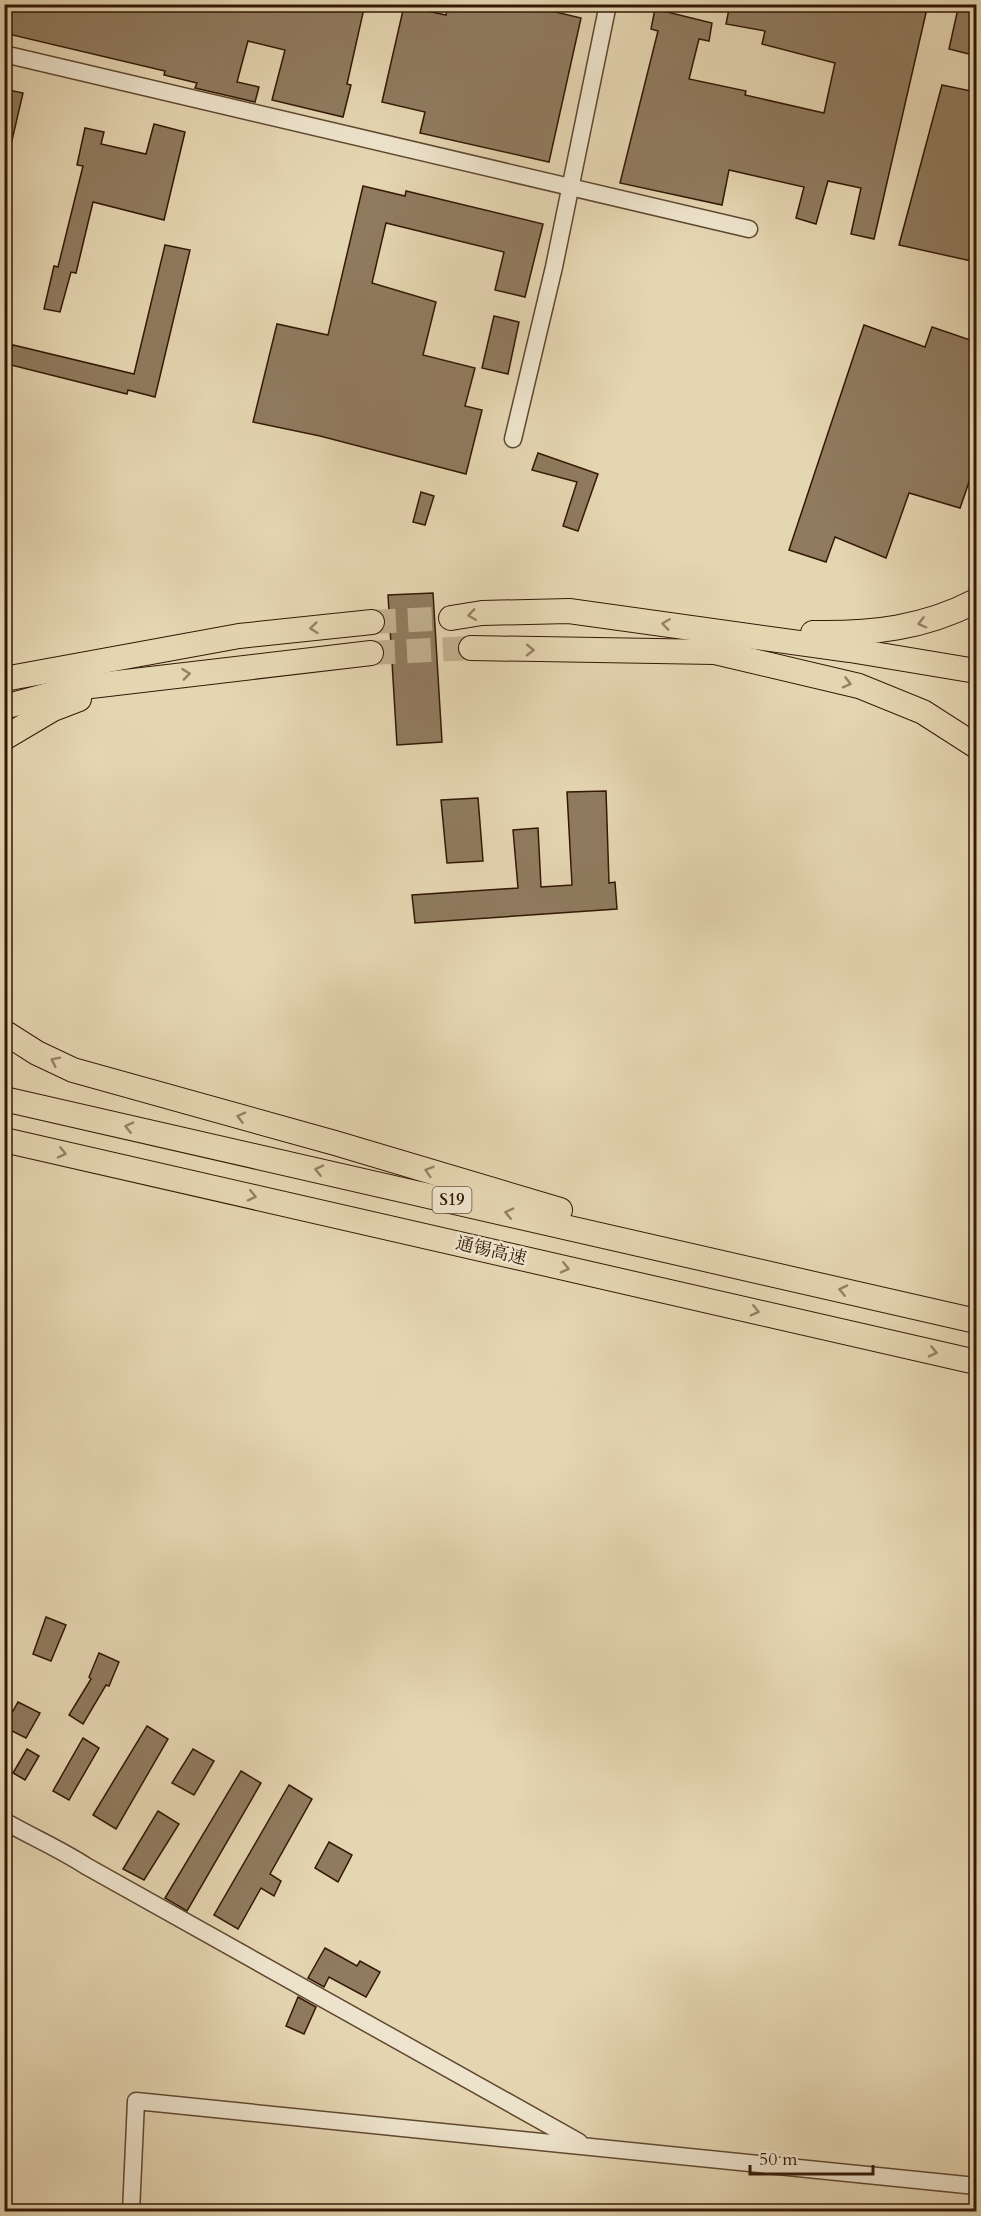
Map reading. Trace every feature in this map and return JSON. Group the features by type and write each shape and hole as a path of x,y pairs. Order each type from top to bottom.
{"highway":[{"path":"471,648 713,641 898,629 947,616 976,601"},
{"path":"451,618 482,613 569,611 713,641 952,674 976,684"},
{"path":"4,679 239,636 372,622"},
{"path":"713,641 859,686 923,712 976,746"},
{"path":"4,706 74,688 371,653"},
{"path":"4,692 125,657"},
{"path":"952,674 976,671"},
{"path":"4,738 53,709 144,679"},
{"path":"4,1032 37,1053 73,1070 335,1143 746,1268"},
{"name":"S19","path":"4,1099 976,1321"},
{"name":"通锡高速","path":"4,1140 976,1362"}],"street":[{"path":"513,439 521,414 554,267 608,4"},
{"path":"4,54 570,185 748,229"},
{"path":"4,1821 41,1842 60,1848 86,1866 587,2147"},
{"path":"131,2211 136,2101 976,2186"}],"building":[{"path":"4,4 365,4 347,84 351,85 343,117 272,100 285,50 248,41 237,82 259,87 255,102 195,88 197,83 164,75 165,71 4,33"},
{"path":"448,4 522,4 581,18 549,162 420,133 425,112 382,102 404,6 446,15"},
{"path":"730,4 928,4 874,239 851,234 861,188 828,181 816,224 796,218 804,187 729,170 722,205 620,183 658,31 651,29 655,9 712,23 709,41 699,39 689,79 746,91 745,95 824,113 835,63 762,44 765,31 726,24"},
{"path":"959,4 976,4 976,40 973,55 949,49"},
{"path":"942,85 976,92 976,262 899,245"},
{"path":"4,89 23,93 10,149 4,148"},
{"path":"154,124 185,132 164,220 93,202 76,273 71,272 60,312 44,309 54,266 58,267 83,166 77,165 85,128 104,132 101,144 146,154"},
{"path":"363,186 405,196 406,191 543,224 525,297 495,290 504,252 386,223 372,283 436,302 423,355 475,368 465,406 482,410 466,474 320,436 253,422 277,324 328,335"},
{"path":"165,245 190,250 155,397 128,390 127,394 7,364 13,345 134,374"},
{"path":"494,316 519,322 508,374 482,368"},
{"path":"864,325 925,347 932,327 976,342 976,462 960,508 909,493 886,558 835,537 826,562 789,550"},
{"path":"538,453 598,474 578,531 563,526 577,482 532,470"},
{"path":"421,492 434,496 425,525 413,522"},
{"path":"433,593 442,742 397,745 388,595"},
{"path":"606,791 609,883 615,882 617,909 415,923 412,895 518,888 513,830 538,828 541,887 572,885 567,792"},
{"path":"478,798 483,861 447,863 441,800"},
{"path":"46,1617 66,1625 51,1661 33,1654"},
{"path":"99,1653 119,1662 109,1686 106,1685 83,1724 69,1715 91,1679 89,1677"},
{"path":"18,1702 40,1713 26,1738 4,1727"},
{"path":"147,1726 168,1739 116,1829 93,1815"},
{"path":"83,1738 99,1748 69,1800 53,1791"},
{"path":"27,1749 39,1756 25,1780 13,1773"},
{"path":"193,1749 214,1761 194,1795 172,1783"},
{"path":"241,1771 261,1783 187,1911 165,1898"},
{"path":"289,1785 312,1799 270,1874 281,1881 274,1896 261,1888 238,1929 214,1915"},
{"path":"158,1811 179,1824 144,1880 123,1869"},
{"path":"329,1842 352,1855 338,1882 315,1868"},
{"path":"325,1948 357,1966 360,1961 380,1972 366,1997 329,1977 324,1987 308,1978"},
{"path":"298,1997 316,2007 304,2034 286,2026"}],"tunnel":[{"path":"372,622 451,618"},
{"path":"371,653 471,648"}]}
